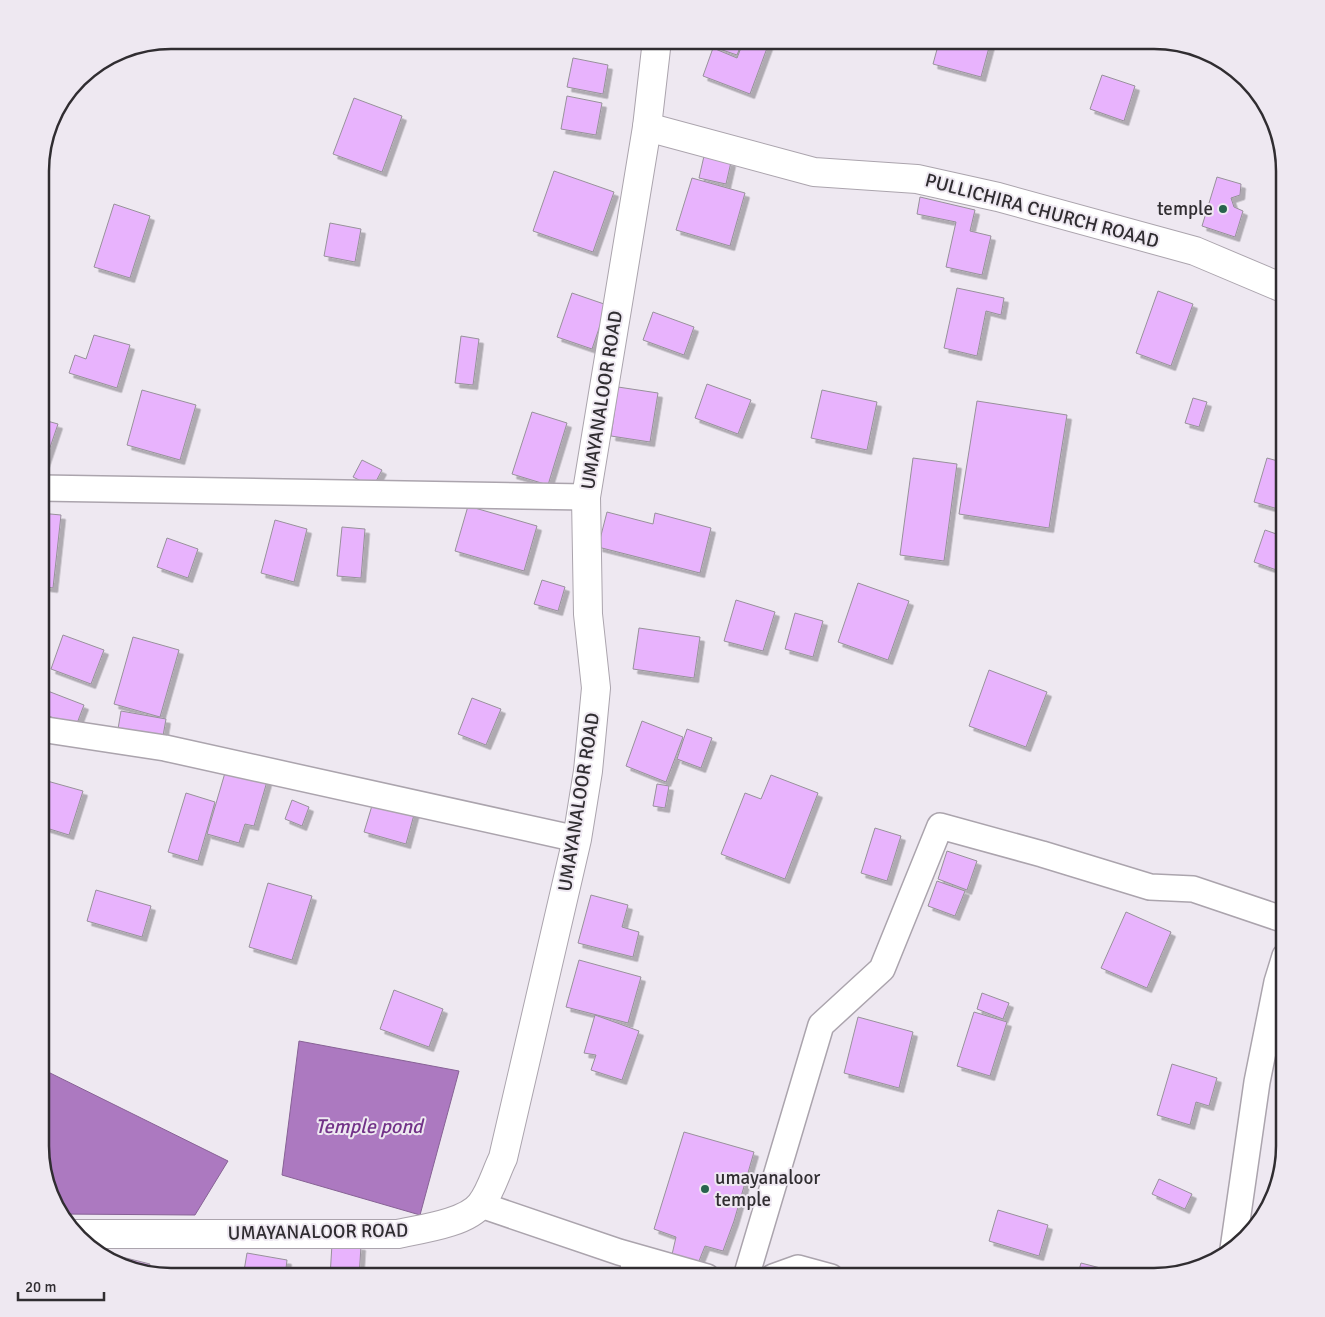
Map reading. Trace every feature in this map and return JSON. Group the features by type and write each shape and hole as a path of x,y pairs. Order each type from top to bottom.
{"main road":[{"name":"UMAYANALOOR ROAD","path":"85,1234 398,1234 436,1226 465,1216 481,1204 503,1158 577,839 588,771 596,688 588,614 586,497 647,127 655,49"},
{"name":"PULLICHIRA CHURCH ROAAD","path":"647,127 814,172 917,178 998,197 1195,251 1276,285"}],"street":[{"path":"49,488 586,497"},
{"path":"49,730 165,748 577,839"},
{"path":"749,1268 822,1025 882,970 940,826 1042,854 1150,887 1193,889 1276,917"},
{"path":"1235,1238 1257,1082 1276,1034"},
{"path":"481,1204 627,1266 642,1268"}],"water":[{"name":"Temple pond","path":"299,1041 459,1071 420,1215 282,1175"},
{"path":"49,1072 228,1161 195,1215 69,1214 58,1193 51,1170 49,1154"}],"building":[{"path":"713,49 737,58 740,49 767,49 750,94 703,76"},
{"path":"720,49 739,49 737,55"},
{"path":"937,49 989,49 981,77 933,64"},
{"path":"573,58 608,65 603,94 567,87"},
{"path":"1102,75 1135,86 1124,121 1090,109"},
{"path":"567,96 602,103 596,135 561,129"},
{"path":"354,98 402,116 382,172 333,154"},
{"path":"704,156 731,162 726,184 699,178"},
{"path":"554,171 614,192 593,252 533,231"},
{"name":"temple","path":"1217,177 1241,184 1240,195 1231,198 1234,207 1243,211 1235,237 1202,226"},
{"path":"692,178 745,193 730,246 676,230"},
{"path":"920,197 975,210 970,231 991,236 982,275 946,267 956,222 917,214"},
{"path":"114,204 150,216 130,278 94,267"},
{"path":"330,223 361,229 355,262 324,256"},
{"path":"957,288 1004,298 1001,315 986,311 977,356 944,348"},
{"path":"1158,291 1193,304 1171,366 1136,353"},
{"path":"572,293 607,305 592,349 557,337"},
{"path":"653,312 694,327 684,355 643,340"},
{"path":"94,335 130,345 117,388 69,373 75,355 86,359"},
{"path":"461,336 479,339 473,385 455,383"},
{"path":"707,384 751,400 738,434 695,418"},
{"path":"618,387 658,393 650,442 611,436"},
{"path":"142,390 196,405 180,460 127,445"},
{"path":"822,390 877,402 867,450 811,438"},
{"path":"1193,398 1207,402 1199,427 1185,423"},
{"path":"977,401 1067,415 1049,528 959,514"},
{"path":"532,412 567,423 548,485 512,474"},
{"path":"49,422 58,424 49,450"},
{"path":"913,458 957,464 944,561 900,555"},
{"path":"1267,458 1276,460 1276,508 1254,502"},
{"path":"362,460 382,470 373,487 353,477"},
{"path":"468,506 537,526 524,571 455,551"},
{"path":"607,512 653,524 655,513 711,528 700,573 598,547"},
{"path":"49,514 61,515 53,588 49,587"},
{"path":"275,520 307,529 294,582 261,573"},
{"path":"342,527 365,529 361,578 337,576"},
{"path":"1265,530 1276,534 1276,570 1254,562"},
{"path":"167,538 198,549 188,578 157,567"},
{"path":"542,580 565,587 558,611 534,604"},
{"path":"858,583 909,601 888,660 838,642"},
{"path":"736,600 775,612 763,651 724,641"},
{"path":"795,613 823,621 813,657 785,649"},
{"path":"639,628 700,637 694,678 633,669"},
{"path":"63,635 104,650 91,684 51,669"},
{"path":"133,637 179,650 160,717 114,704"},
{"path":"989,670 1047,692 1026,747 969,726"},
{"path":"49,691 84,705 76,726 49,716"},
{"path":"472,698 501,709 486,745 458,734"},
{"path":"121,711 166,719 163,736 118,729"},
{"path":"642,721 683,737 666,782 626,766"},
{"path":"687,729 712,738 701,768 677,759"},
{"path":"227,766 268,778 254,826 245,824 239,843 207,834"},
{"path":"771,775 818,793 785,879 721,854 745,793 761,799"},
{"path":"49,782 83,791 69,835 49,829"},
{"path":"657,784 669,786 665,808 653,806"},
{"path":"186,793 215,802 198,861 168,852"},
{"path":"374,799 415,811 406,844 364,832"},
{"path":"292,800 309,807 302,826 285,819"},
{"path":"875,828 901,836 887,881 861,873"},
{"path":"947,851 977,861 967,890 938,879"},
{"path":"937,881 965,891 955,916 928,906"},
{"path":"268,883 312,896 292,960 249,947"},
{"path":"96,890 151,906 142,937 87,921"},
{"path":"591,895 628,905 622,927 639,932 633,957 578,943"},
{"path":"1126,912 1171,932 1147,988 1101,968"},
{"path":"579,960 641,977 628,1023 566,1007"},
{"path":"394,990 443,1009 429,1047 380,1029"},
{"path":"982,993 1009,1003 1003,1019 977,1009"},
{"path":"974,1012 1007,1022 990,1076 957,1066"},
{"path":"595,1015 639,1031 622,1080 591,1070 596,1055 584,1053"},
{"path":"858,1017 913,1032 899,1088 844,1073"},
{"path":"1172,1064 1217,1078 1209,1106 1196,1102 1190,1125 1157,1115"},
{"name":"umayanaloor temple","path":"684,1132 754,1152 734,1221 723,1251 705,1246 697,1266 671,1259 676,1237 654,1229"},
{"path":"1159,1179 1192,1194 1185,1209 1152,1194"},
{"path":"998,1210 1048,1225 1039,1256 989,1241"},
{"path":"332,1244 361,1246 360,1268 331,1268"},
{"path":"247,1253 287,1260 286,1268 244,1268"},
{"path":"116,1256 150,1264 149,1266 147,1266"},
{"path":"1081,1263 1101,1268 1080,1268"}],"place":[{"name":"temple","path":"1223,209"},
{"name":"umayanaloor temple","path":"705,1189"}]}
